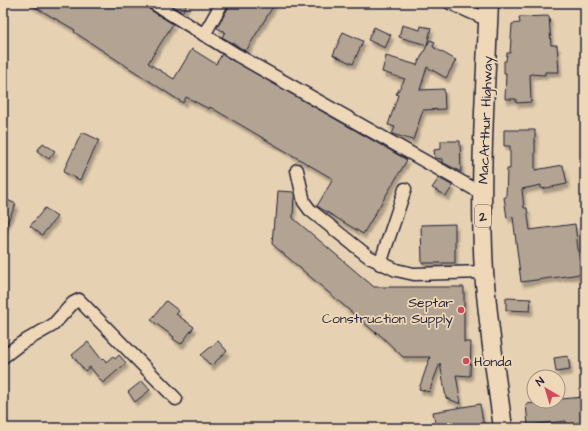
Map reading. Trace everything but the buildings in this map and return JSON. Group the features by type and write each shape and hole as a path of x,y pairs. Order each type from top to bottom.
{"highway":[{"name":"MacArthur Highway","path":"488,12 484,93 484,272 503,428"}],"street":[{"path":"152,3 204,35 483,194"},
{"path":"204,35 222,3"},
{"path":"450,3 488,12"},
{"path":"297,170 304,202 310,210 380,264 396,270 414,274 484,272"},
{"path":"380,264 405,189"},
{"path":"3,357 20,344 53,325 72,303 78,300 176,399"}],"place":[{"name":"Septar Construction Supply","path":"461,310"},
{"name":"Honda","path":"466,361"}]}
